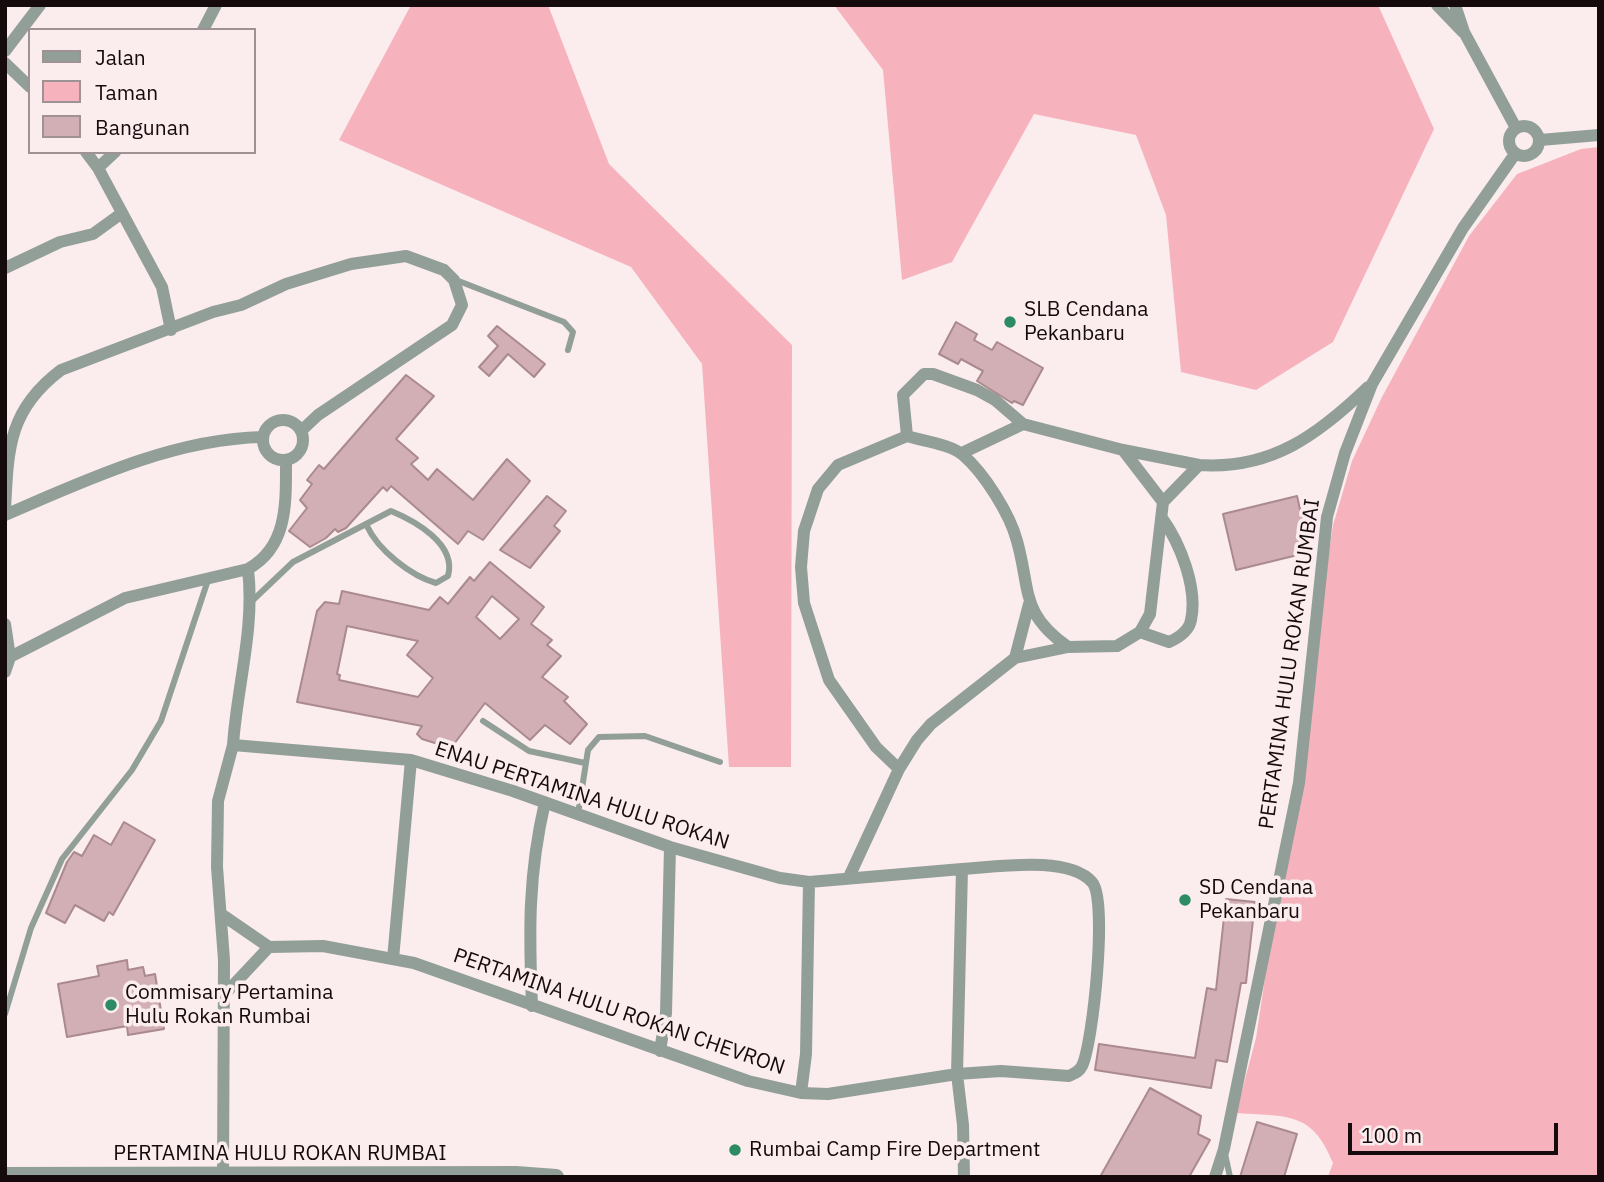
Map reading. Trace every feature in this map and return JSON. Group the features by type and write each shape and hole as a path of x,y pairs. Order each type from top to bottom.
{"street":[{"path":"5,51 40,5"},
{"path":"204,28 216,5"},
{"path":"1437,5 1464,32"},
{"path":"1455,5 1464,32 1516,128"},
{"path":"7,67 28,86"},
{"path":"1516,128 1531,127 1540,140"},
{"path":"1516,128 1509,141 1515,154 1532,155 1540,140"},
{"path":"1540,140 1599,135"},
{"path":"88,154 98,168 162,288 171,330"},
{"path":"98,168 113,154"},
{"name":"PERTAMINA HULU ROKAN RUMBAI","path":"1215,1177 1224,1149 1299,783 1327,517 1345,453 1372,384 1463,228 1515,154"},
{"path":"5,268 60,242 93,234 122,213"},
{"path":"262,437 228,438 107,471 5,513 8,457 16,423 25,405 43,384 61,370 286,284 351,264 406,256 444,270 454,280 462,305 452,325 318,415 301,431"},
{"path":"907,436 904,395 924,374 933,374 977,390 995,400 1023,424 1123,450 1199,465 1250,464 1297,444 1334,420 1372,384"},
{"path":"285,420 295,423 301,431 303,444 297,456 286,461 273,459 264,450 262,437 267,427 285,420"},
{"path":"962,453 1023,424"},
{"path":"899,769 876,747 829,680 804,603 801,567 804,531 818,489 838,465 907,436 962,453 1003,507 1017,539 1029,604 1045,629 1068,647"},
{"path":"1123,450 1163,502"},
{"path":"10,657 125,598 208,580 248,569 264,561 278,541 286,504 286,461"},
{"path":"849,877 899,769 917,740 931,724 1015,658 1068,647 1117,646 1140,632 1150,614 1163,502 1199,465"},
{"path":"1140,632 1169,642 1186,630 1191,620 1191,592 1182,557 1175,536 1162,518"},
{"path":"223,1176 223,996 217,867 218,801 233,745 236,696 252,601 248,569"},
{"path":"1015,658 1029,604"},
{"path":"5,624 10,657 5,673"},
{"name":"ENAU PERTAMINA HULU ROKAN","path":"233,745 411,760 545,802 670,848 751,871 809,882 962,869"},
{"path":"393,959 411,760"},
{"path":"532,1006 528,913 533,853 545,802"},
{"path":"660,1051 666,1013 670,848"},
{"name":"PERTAMINA HULU ROKAN CHEVRON","path":"270,947 323,946 414,962 748,1081 801,1093 828,1094 957,1074 1001,1071 1069,1076 1078,1072 1088,1043 1101,904 1092,881 1072,870 1033,865 962,869"},
{"path":"962,869 957,1074 964,1134 964,1177"},
{"path":"801,1093 806,1054 809,882"},
{"path":"221,915 270,947 223,996"},
{"name":"PERTAMINA HULU ROKAN RUMBAI","path":"5,1175 516,1174 556,1177"}],"lane":[{"path":"454,280 564,322 573,332 568,350"},
{"path":"252,601 293,562 367,526 380,514 391,511 427,530 446,552 451,566 448,576 436,583 423,579 372,538 367,526"},
{"path":"5,1014 31,928 62,859 132,769 161,721 208,580"},
{"path":"483,721 529,751 585,763"},
{"path":"578,814 587,750 599,737 618,734 645,736 720,762"},
{"path":"1224,1149 1230,1177"}],"green space":[{"path":"411,5 548,5 609,164 792,345 791,767 729,767 702,364 631,267 339,140"},
{"path":"834,5 1378,5 1434,129 1333,342 1256,390 1181,372 1166,215 1136,135 1034,114 952,262 902,280 883,70"},
{"path":"1599,147 1599,1177 1328,1177 1333,1163 1316,1133 1306,1125 1283,1117 1236,1113 1256,1038 1333,525 1352,461 1382,397 1469,236 1517,174 1581,149"}],"building":[{"name":"SLB Cendana Pekanbaru","path":"956,322 977,334 974,340 992,350 997,342 1043,368 1023,405 1014,401 1012,403 977,381 983,371 961,359 958,364 939,354"},
{"path":"497,326 545,364 534,377 508,354 489,376 479,367 498,346 488,336"},
{"path":"406,375 434,396 396,439 418,458 411,464 428,480 437,469 473,500 507,459 530,481 483,540 468,531 458,544 391,486 387,491 383,487 346,528 338,532 335,529 310,547 289,531 307,508 300,500 312,484 307,480 319,465 324,469"},
{"path":"547,496 566,511 554,526 560,531 530,568 500,550"},
{"path":"1297,496 1310,552 1236,570 1223,514"},
{"path":"490,562 544,607 531,624 552,640 547,645 561,656 542,677 568,697 564,701 587,724 570,744 545,725 530,740 485,703 451,748 422,739 417,734 422,726 297,702 317,611 325,602 339,604 342,591 429,610 440,597 448,604 470,577 474,581","holes":["492,596 519,619 500,639 476,617","347,626 418,641 407,655 433,678 418,697 339,680 340,675 337,674"]},
{"path":"124,822 155,840 113,915 109,912 104,921 75,905 65,923 46,913 67,862 74,852 82,856 94,835 111,845"},
{"path":"1226,899 1255,902 1246,983 1241,983 1227,1062 1216,1060 1211,1088 1095,1070 1099,1044 1195,1058 1207,988 1216,990"},
{"name":"Commisary Pertamina Hulu Rokan Rumbai","path":"127,960 128,970 143,967 145,976 155,974 164,1029 128,1035 127,1026 67,1037 58,984 99,976 97,966"},
{"path":"1150,1088 1201,1116 1198,1134 1210,1140 1189,1177 1100,1177"},
{"path":"1257,1122 1297,1134 1284,1177 1240,1177"}],"place":[{"name":"SLB Cendana Pekanbaru","path":"1010,322"},
{"name":"SD Cendana Pekanbaru","path":"1185,900"},
{"name":"Commisary Pertamina Hulu Rokan Rumbai","path":"111,1005"},
{"name":"Rumbai Camp Fire Department","path":"735,1150"}]}
